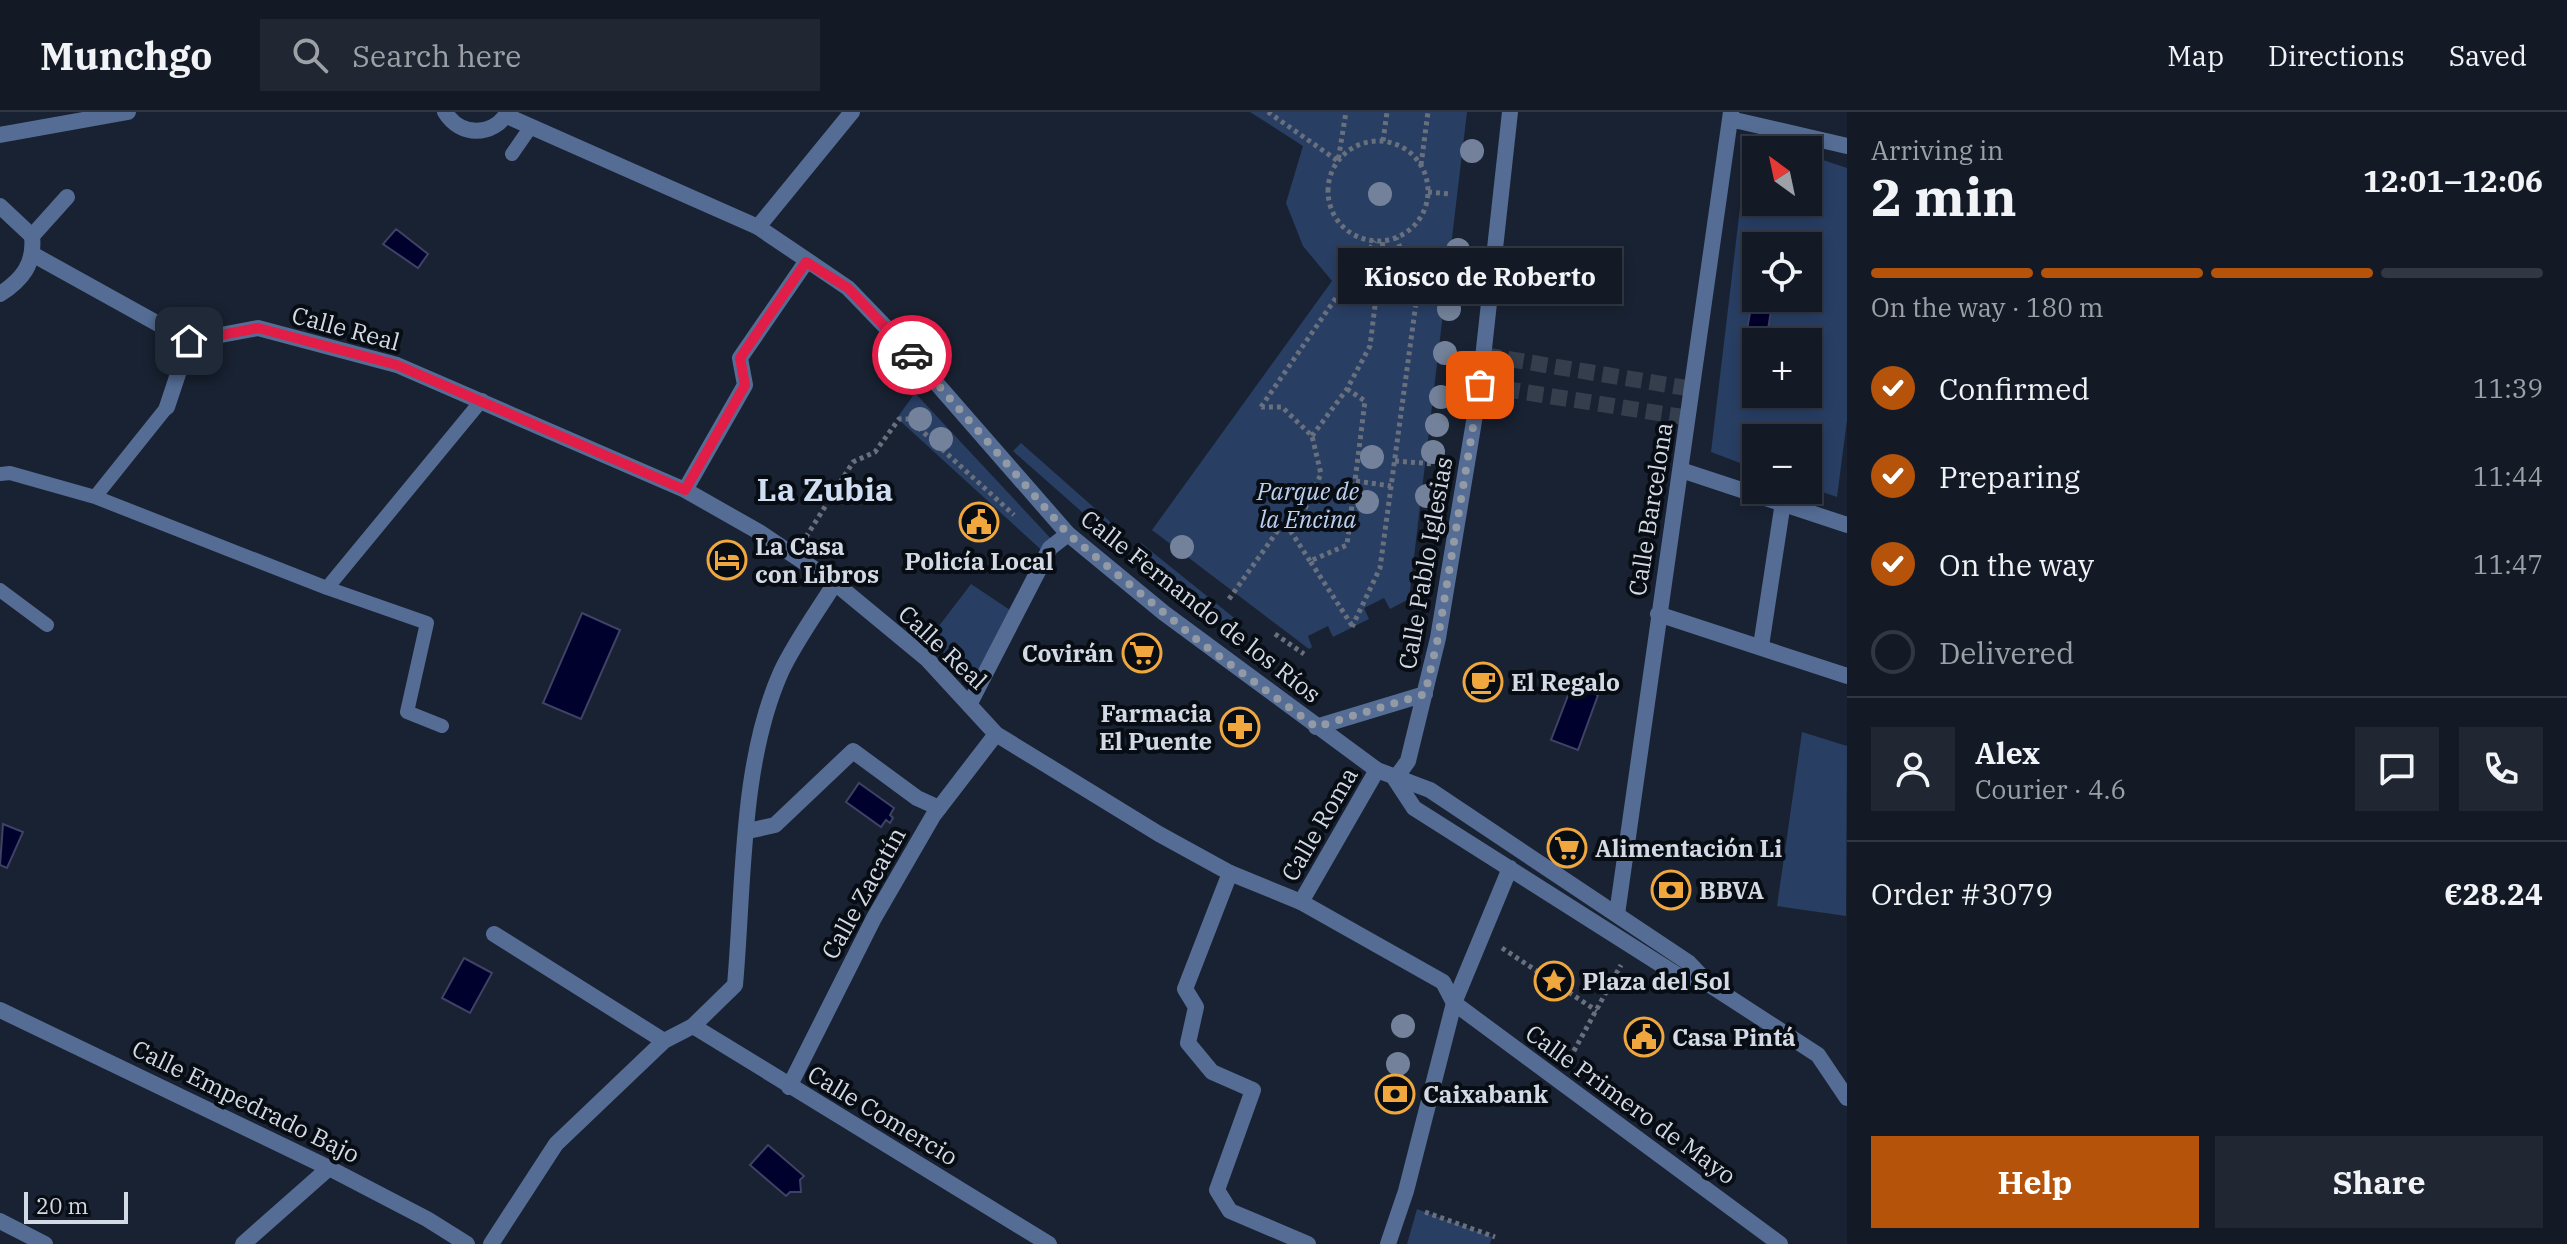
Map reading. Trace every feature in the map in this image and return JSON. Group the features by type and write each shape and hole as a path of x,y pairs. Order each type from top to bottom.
{"street":[{"path":"0,135 128,112"},
{"path":"445,112 451,123 470,132 491,129 508,114"},
{"path":"758,227 852,112"},
{"name":"Calle Pablo Iglesias","path":"1395,779 1408,761 1438,638 1480,385 1510,112"},
{"name":"Calle Fernando de los Ríos","path":"508,114 530,128 758,227 848,288 903,345 1068,534 1201,643 1377,770 1430,790 1689,963 1710,985"},
{"path":"1730,115 1847,146"},
{"name":"Calle Barcelona","path":"1617,914 1730,115"},
{"path":"32,236 67,197"},
{"path":"0,206 32,236 34,255 18,282 0,294"},
{"path":"34,255 189,341 167,407"},
{"path":"685,490 745,385 740,358 806,262"},
{"name":"Calle Real","path":"189,341 258,328 397,365 685,490 835,583 927,659 996,734 1159,834 1230,873 1301,902 1443,982 1454,1003"},
{"path":"1681,470 1742,489"},
{"path":"1761,646 1783,504"},
{"path":"1789,504 1847,525"},
{"path":"970,703 1050,548 1068,534"},
{"path":"491,1244 556,1144 664,1041 693,1026 735,985 750,781 763,722 782,671 835,583"},
{"path":"1658,614 1847,676"},
{"name":"Calle Fernando de los Ríos","path":"1316,727 1425,694"},
{"name":"Calle Zacatín","path":"789,1087 874,918 939,808 996,734"},
{"path":"748,831 775,825 853,751 917,798 939,808"},
{"name":"Calle Roma","path":"1301,902 1377,770"},
{"name":"Calle Fernando de los Ríos","path":"1395,779 1414,808 1510,868"},
{"path":"1510,868 1532,872 1560,888 1580,889"},
{"path":"1510,868 1631,947 1679,976 1710,985 1818,1055 1847,1098"},
{"path":"1388,1244 1454,1003 1510,868"},
{"path":"1230,873 1185,989 1196,1007 1188,1043 1212,1072 1253,1090 1217,1190 1230,1211 1308,1244"},
{"path":"494,934 664,1041"},
{"name":"Calle Primero de Mayo","path":"1454,1003 1780,1244"},
{"name":"Calle Empedrado Bajo","path":"0,1010 329,1168 427,1219 467,1244"},
{"name":"Calle Comercio","path":"693,1026 1049,1244"},
{"path":"243,1244 329,1168"},
{"path":"0,1221 45,1244"}],"lane":[{"path":"512,154 530,128"},
{"path":"327,588 482,400"},
{"path":"95,497 167,407"},
{"path":"0,474 10,473 95,497 327,588 427,623 407,712 442,726"},
{"path":"0,590 47,625"}],"path":[{"path":"1268,112 1338,161"},
{"path":"1338,161 1346,112"},
{"path":"1383,141 1387,112"},
{"path":"1421,165 1398,145 1383,141 1350,149 1330,174 1328,190 1336,219 1360,238 1375,241 1396,238 1419,220 1428,192 1421,165 1428,112"},
{"path":"1428,192 1451,194"},
{"path":"1286,524 1352,627 1380,568 1418,288 1396,238"},
{"path":"1229,599 1279,529 1302,515 1321,474 1312,436 1282,407 1261,407 1375,241"},
{"path":"1312,436 1347,389 1370,346 1383,241"},
{"path":"1310,561 1347,545 1365,401 1347,389"},
{"path":"794,556 853,462 875,452 899,419 909,419 1015,516"},
{"path":"1395,461 1435,464"},
{"path":"1356,481 1391,486"},
{"path":"1275,634 1304,654"},
{"path":"1558,1080 1631,947"},
{"path":"1510,953 1597,1011"},
{"path":"1401,1203 1495,1237"}],"green space":[{"name":"Parque de la Encina","path":"1250,112 1467,112 1409,599 1390,609 1384,598 1364,608 1369,619 1333,637 1328,626 1308,636 1312,647 1309,649 1152,530 1332,281 1303,246 1286,203 1303,146"},
{"path":"1822,160 1847,168 1847,420 1837,497 1822,492 1822,424 1742,424 1742,464 1711,452 1742,191 1742,216 1822,216"},
{"path":"915,393 1055,543 1048,556 897,418"},
{"path":"1021,443 1116,527 1108,535 1013,451"},
{"path":"1141,543 1238,621 1230,631 1133,552"},
{"path":"971,584 1016,614 976,683 929,639"},
{"path":"1802,732 1847,746 1846,916 1777,906"},
{"path":"1417,1209 1492,1237 1490,1244 1407,1244"}],"shaded area":[{"path":"396,229 428,254 418,268 383,244"},
{"path":"1750,312 1771,312 1768,328 1747,328"},
{"path":"582,613 620,630 581,719 543,703"},
{"path":"1572,685 1598,695 1578,750 1551,740"},
{"path":"859,783 894,808 890,823 886,820 881,827 846,802"},
{"path":"3,824 23,832 7,868 0,865"},
{"path":"464,958 492,973 470,1013 442,998"},
{"path":"768,1145 804,1176 800,1180 801,1192 790,1192 786,1196 750,1165"}],"tunnel":[{"path":"1484,355 1693,389"},
{"path":"1480,385 1689,418"}],"way so far":[{"path":"912,355 1068,534 1201,643 1316,727 1374,712 1425,694 1438,638 1480,385"}],"place":[{"name":"Kiosco de Roberto","path":"1480,385"},
{"name":"Policía Local","path":"979,522"},
{"name":"La Casa con Libros","path":"727,560"},
{"name":"Covirán","path":"1142,653"},
{"name":"El Regalo","path":"1483,682"},
{"name":"Farmacia El Puente","path":"1240,727"},
{"name":"Alimentación Li","path":"1567,848"},
{"name":"BBVA","path":"1671,890"},
{"name":"Plaza del Sol","path":"1554,981"},
{"name":"Casa Pintá","path":"1644,1037"},
{"name":"Caixabank","path":"1395,1094"}],"district":[{"name":"La Zubia","path":"825,489"}],"route":[{"path":"189,341 258,328 397,365 685,490 745,385 740,358 806,262 848,288 912,355"}]}
